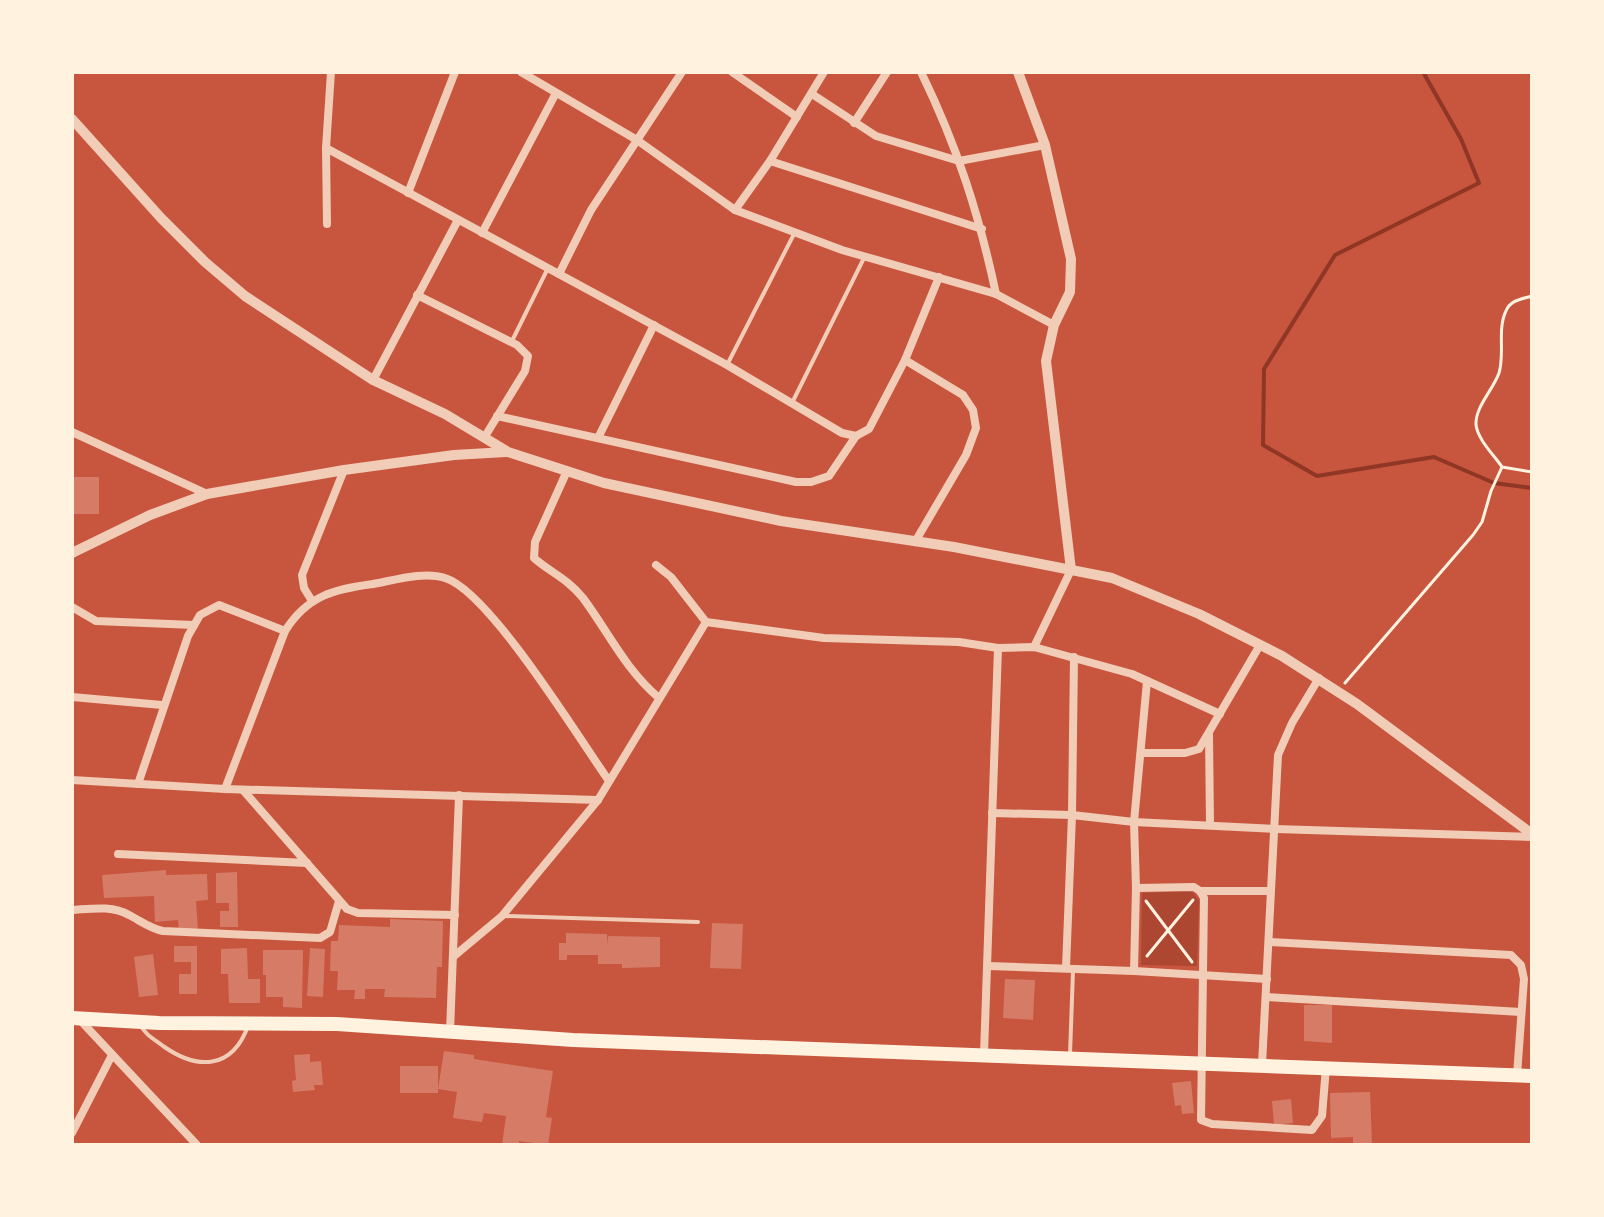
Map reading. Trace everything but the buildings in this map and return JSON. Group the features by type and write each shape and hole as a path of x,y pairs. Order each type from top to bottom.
{"main road":[{"path":"75,1018 139,1022 337,1024 573,1040 1524,1076"}],"street":[{"path":"327,224 326,148 331,72"},
{"path":"408,193 455,72"},
{"path":"521,72 637,140 735,210 794,234 865,257 996,294 1054,325"},
{"path":"559,274 591,210 682,72"},
{"path":"732,72 746,76 797,117"},
{"path":"735,210 770,161 824,72"},
{"path":"854,123 887,72"},
{"path":"921,72 948,128 982,229 996,294"},
{"path":"1018,72 1045,145 1072,275 1070,292 1048,346 1047,373 1071,570 1034,647"},
{"path":"482,233 556,93"},
{"path":"812,94 876,136 959,161 1045,145"},
{"path":"72,119 205,262 257,304 373,380 445,414 508,452 604,483 781,521 954,547 1112,578 1145,590 1260,645 1319,678 1532,835"},
{"path":"326,148 727,365 842,433 856,436"},
{"path":"770,161 982,229"},
{"path":"373,380 458,220"},
{"path":"497,416 796,482 811,482 829,476 856,436 869,429 905,360 939,277"},
{"path":"417,295 525,352 529,361 484,438"},
{"path":"598,438 654,325"},
{"path":"905,360 963,395 973,410 976,428 959,469 915,542"},
{"path":"72,432 207,494"},
{"path":"72,553 150,515 207,494 344,470 454,455 508,452"},
{"path":"312,601 304,588 302,575 344,470"},
{"path":"567,471 535,542 534,558 572,586 625,664 659,698"},
{"path":"656,565 671,577 706,622 824,638 959,642 998,648 1034,647 1132,674 1220,714"},
{"path":"225,789 285,631 296,614 312,601 339,589 430,575 456,581 496,621 609,781"},
{"path":"138,784 162,705 194,625 207,610 219,605 285,631"},
{"path":"72,607 96,621 194,625"},
{"path":"453,957 502,916 598,800 706,622"},
{"path":"1141,753 1193,752 1199,749 1260,645"},
{"path":"984,1054 998,648"},
{"path":"1070,968 1074,657"},
{"path":"1262,1065 1278,755 1292,723 1319,678"},
{"path":"1134,971 1134,822 1147,681"},
{"path":"72,697 162,705"},
{"path":"1209,732 1210,825"},
{"path":"72,780 243,790 598,800"},
{"path":"243,790 339,901 358,913 455,915"},
{"path":"450,1032 459,795"},
{"path":"992,813 1072,815 1134,822 1275,829 1532,835"},
{"path":"118,854 307,863"},
{"path":"1136,888 1271,891"},
{"path":"1200,891 1204,905 1201,1120 1212,1124 1312,1130 1320,1122 1326,1067"},
{"path":"72,910 114,909 127,913 149,928 163,931 320,938 330,932 339,901"},
{"path":"1270,942 1509,954 1521,965 1524,979 1521,1012 1524,1076"},
{"path":"988,966 1267,979"},
{"path":"1266,997 1521,1012"},
{"path":"75,1018 197,1145"},
{"path":"72,1133 112,1055"}],"lane":[{"path":"727,365 794,234"},
{"path":"792,403 865,257"},
{"path":"511,342 548,268"},
{"path":"502,916 698,922"},
{"path":"1070,968 1070,1058"},
{"path":"139,1022 147,1034 176,1055 196,1063 215,1062 228,1054 242,1041 248,1023"}],"path":[{"path":"1532,296 1517,300 1507,308 1500,368 1494,387 1476,416 1480,438 1502,467 1532,472"},
{"path":"1338,691 1473,535 1482,522 1487,500 1502,467"},
{"path":"1136,888 1202,975"},
{"path":"1134,971 1200,891"}],"shaded area":[{"path":"1192,891 1199,901 1197,966 1141,965 1142,893"}],"waterway":[{"path":"1423,72 1461,139 1479,183 1335,255 1264,369 1263,445 1317,476 1434,457 1494,483 1532,488"}]}
